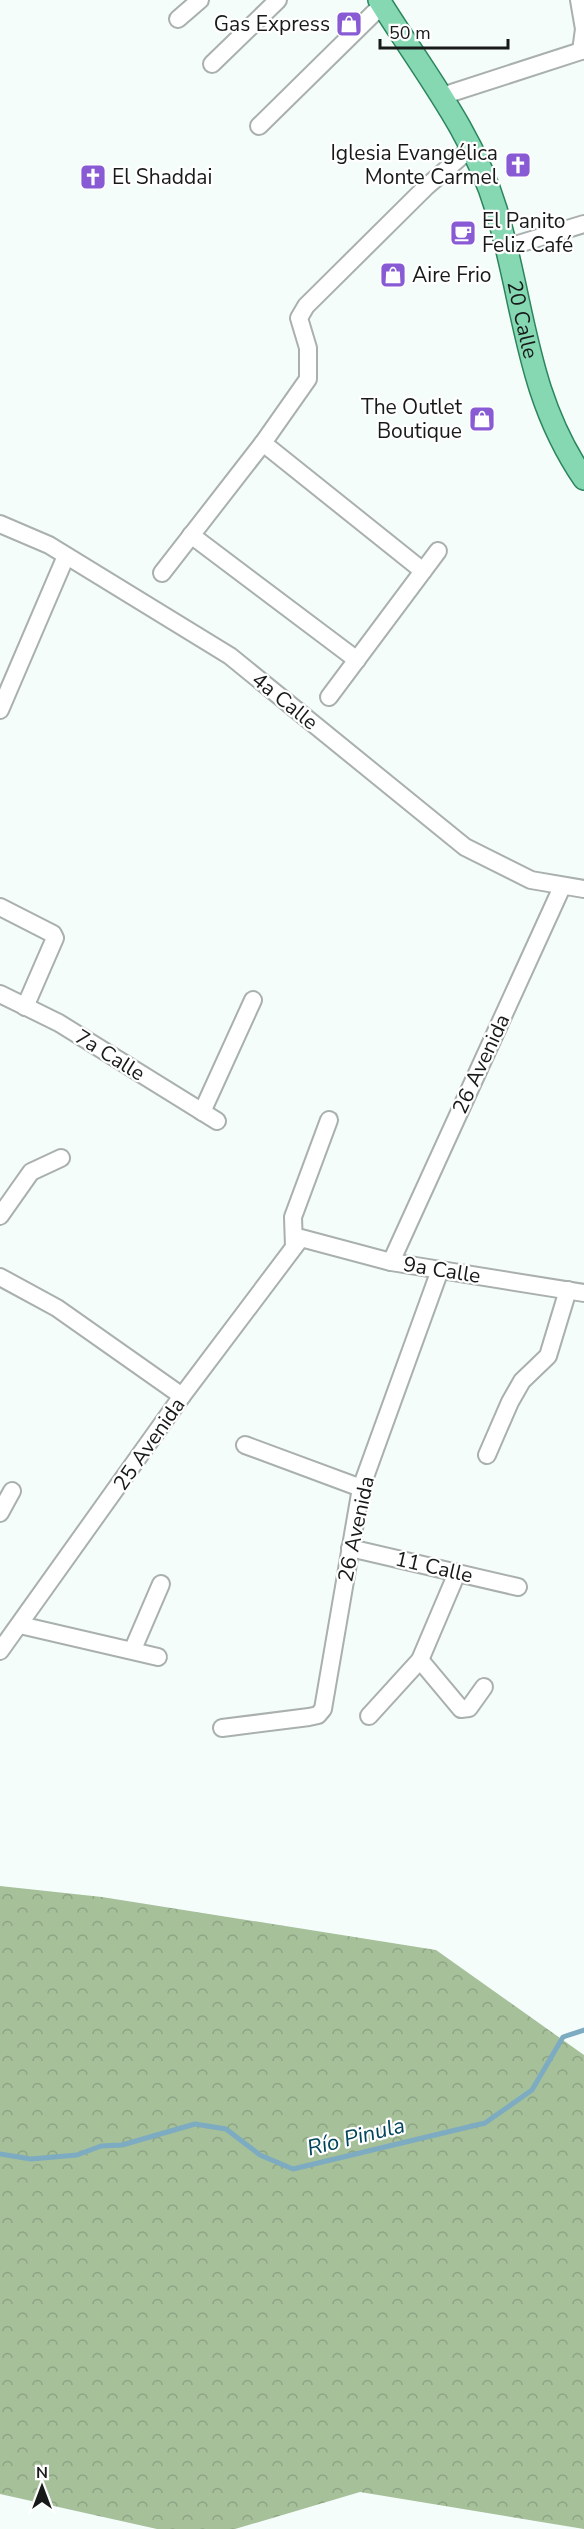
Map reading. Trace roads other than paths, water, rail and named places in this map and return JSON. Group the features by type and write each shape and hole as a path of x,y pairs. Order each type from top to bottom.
{"main road":[{"name":"20 Calle","path":"381,3 442,96 471,148 496,209 546,412 564,450 584,479"}],"street":[{"path":"178,19 200,0"},
{"path":"212,64 278,0"},
{"path":"442,96 582,51 584,29 582,0"},
{"path":"259,126 381,3"},
{"path":"162,573 263,443 308,379 310,365 308,348 299,318 306,306 426,187 471,148"},
{"path":"505,248 584,224"},
{"path":"263,443 423,571"},
{"name":"4a Calle","path":"0,524 50,545 230,657 465,847 531,880 562,887"},
{"path":"191,535 357,660"},
{"path":"329,697 438,551"},
{"path":"0,710 66,556"},
{"path":"562,887 584,889"},
{"name":"26 Avenida","path":"391,1262 562,887"},
{"path":"0,907 53,934 55,938 25,1007"},
{"name":"7a Calle","path":"0,994 59,1023 217,1121"},
{"path":"202,1112 253,1000"},
{"path":"298,1243 293,1217 329,1120"},
{"path":"0,1216 31,1172 62,1158"},
{"name":"9a Calle","path":"298,1243 391,1262 576,1292"},
{"name":"25 Avenida","path":"0,1652 182,1396 298,1243"},
{"name":"26 Avenida","path":"222,1728 309,1717 318,1715 323,1709 324,1653 350,1548 361,1488 440,1270"},
{"path":"0,1277 57,1308 182,1396"},
{"path":"487,1455 510,1402 522,1381 548,1356 576,1292"},
{"path":"246,1444 361,1488"},
{"path":"0,1512 12,1491"},
{"name":"11 Calle","path":"350,1548 518,1587"},
{"path":"369,1716 420,1660 457,1573"},
{"path":"133,1649 161,1584"},
{"path":"20,1624 158,1656"},
{"path":"420,1660 462,1709 469,1708 484,1687"}],"waterway":[{"name":"Río Pinula","path":"0,2154 31,2159 77,2155 101,2146 122,2145 195,2124 226,2129 260,2155 293,2169 485,2123 532,2090 563,2037 584,2030"}],"place":[{"name":"Gas Express","path":"349,24"},
{"name":"Iglesia Evangélica Monte Carmel","path":"518,165"},
{"name":"El Shaddai","path":"93,177"},
{"name":"El Panito Feliz Café","path":"463,233"},
{"name":"Aire Frio","path":"393,275"},
{"name":"The Outlet Boutique","path":"482,419"}]}
